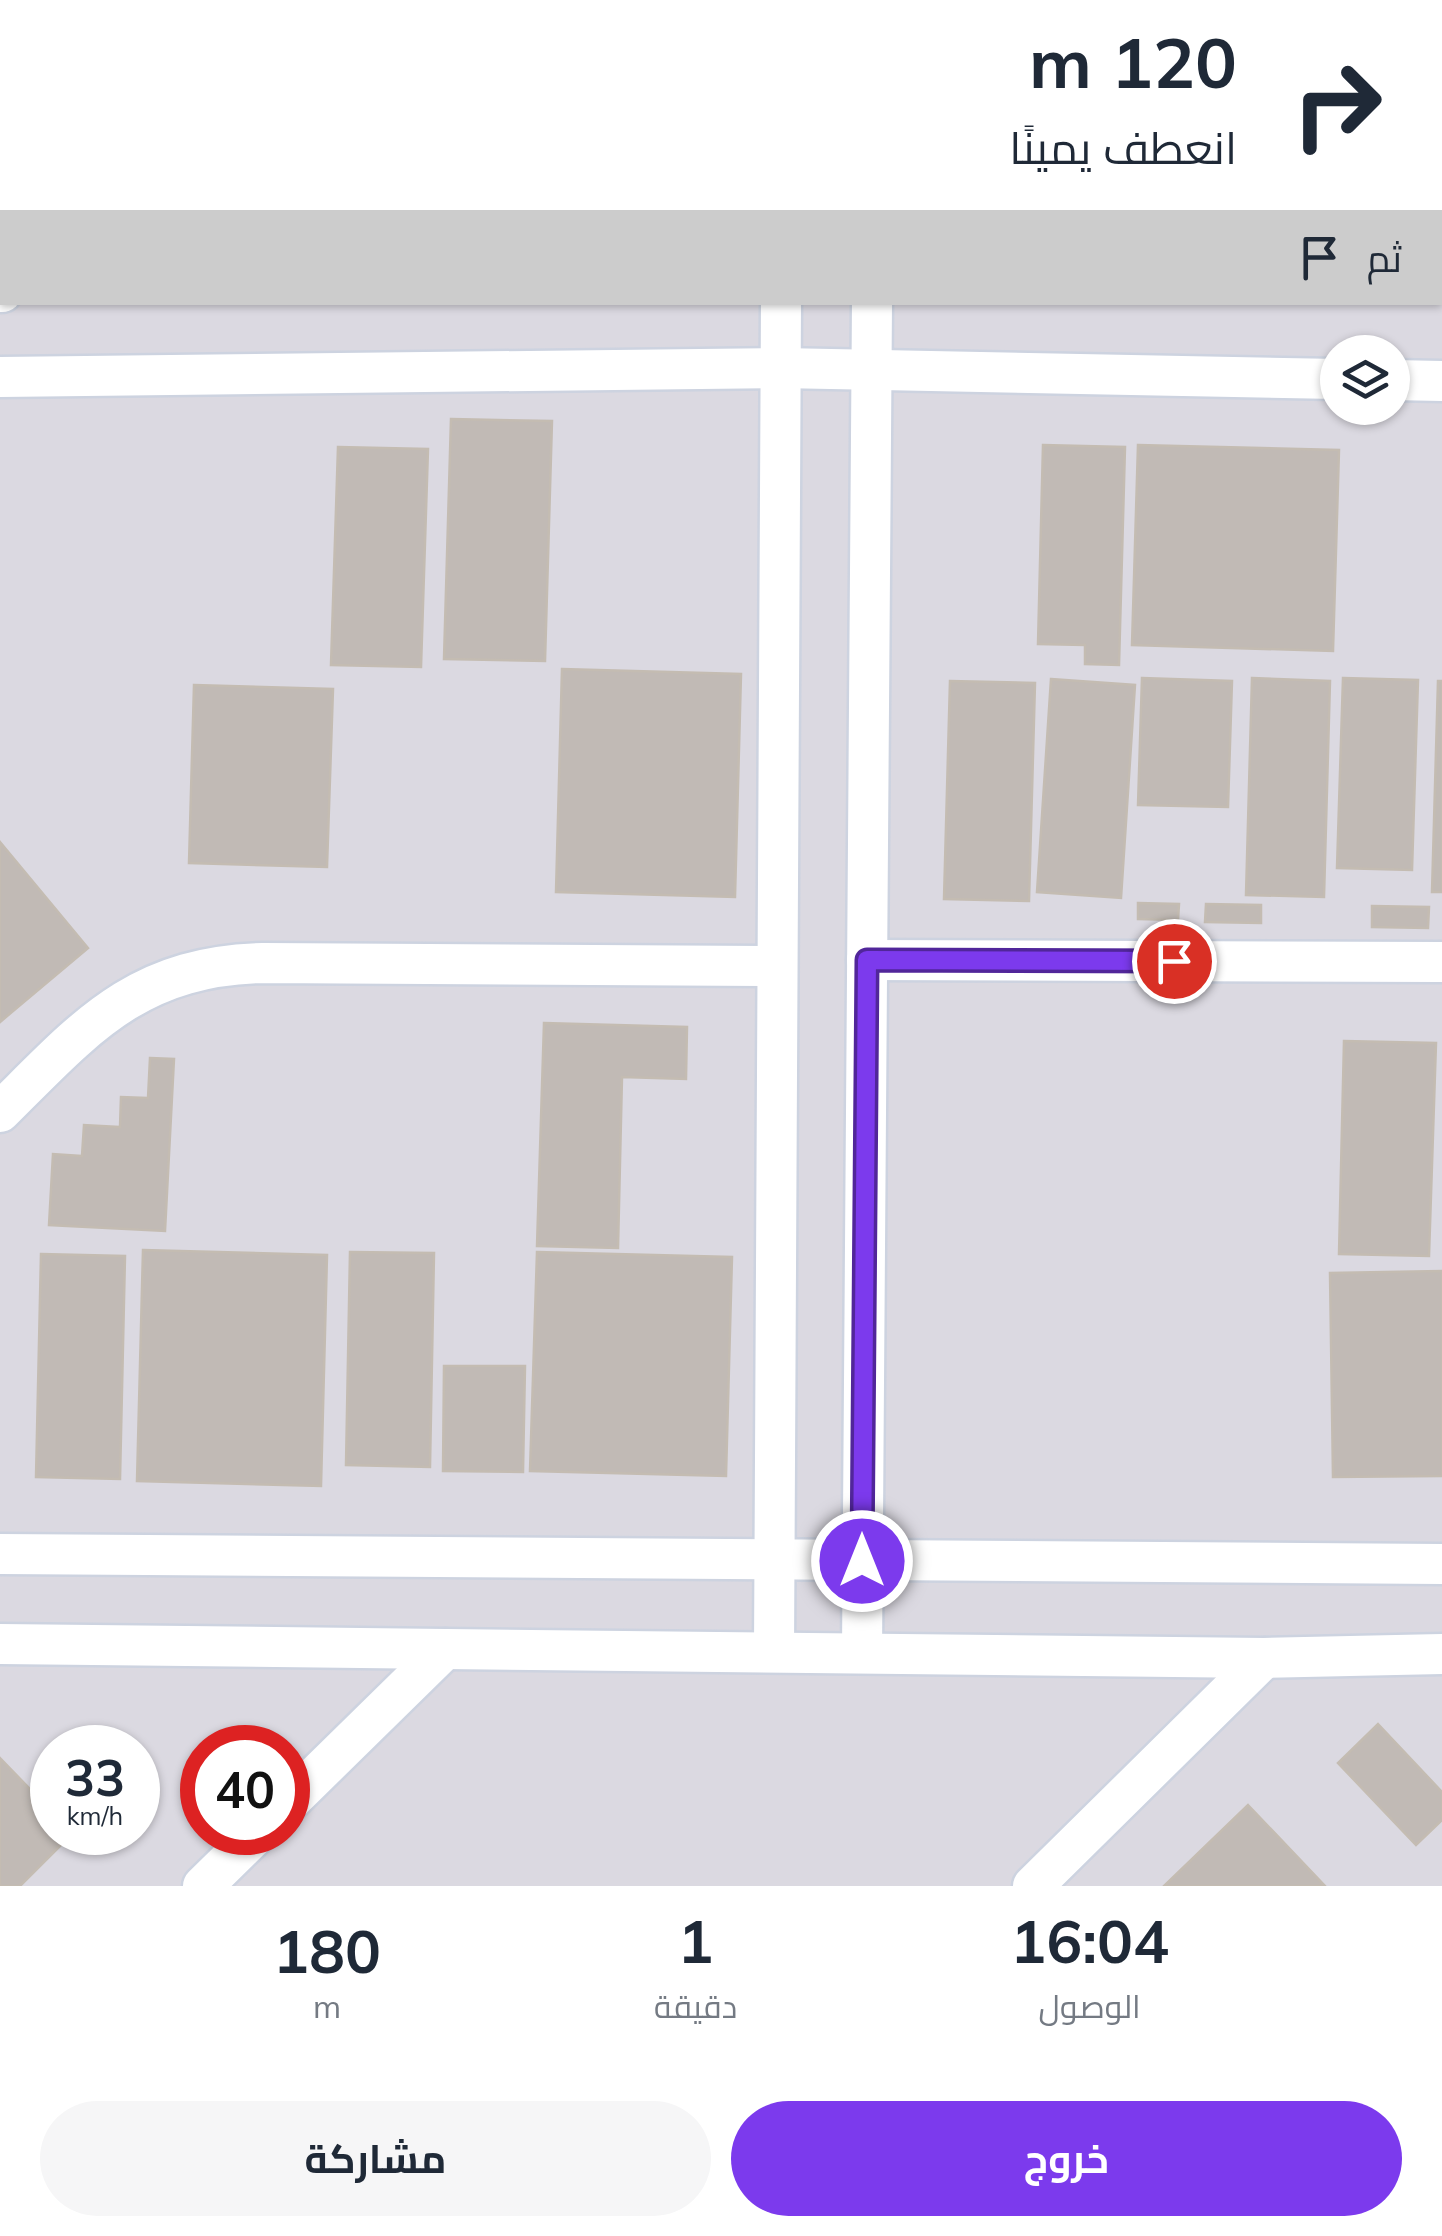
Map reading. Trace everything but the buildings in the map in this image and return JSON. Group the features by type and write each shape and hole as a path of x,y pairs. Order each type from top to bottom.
{"street":[{"path":"774,1652 781,305"},
{"path":"862,1654 872,305"},
{"path":"0,377 781,368 1320,379"},
{"path":"1410,380 1442,381"},
{"path":"867,960 1442,962"},
{"path":"0,1112 105,1013 144,989 202,968 263,963 778,966"},
{"path":"0,1554 1442,1564"},
{"path":"0,1644 1264,1658 1442,1654"},
{"path":"310,1781 446,1648"},
{"path":"1032,1886 1264,1658"},
{"path":"203,1886 235,1855"}],"shaded area":[{"path":"0,305 1442,305 1442,1886 0,1886"}],"route":[{"path":"862,1561 867,960 1174,961"}]}
